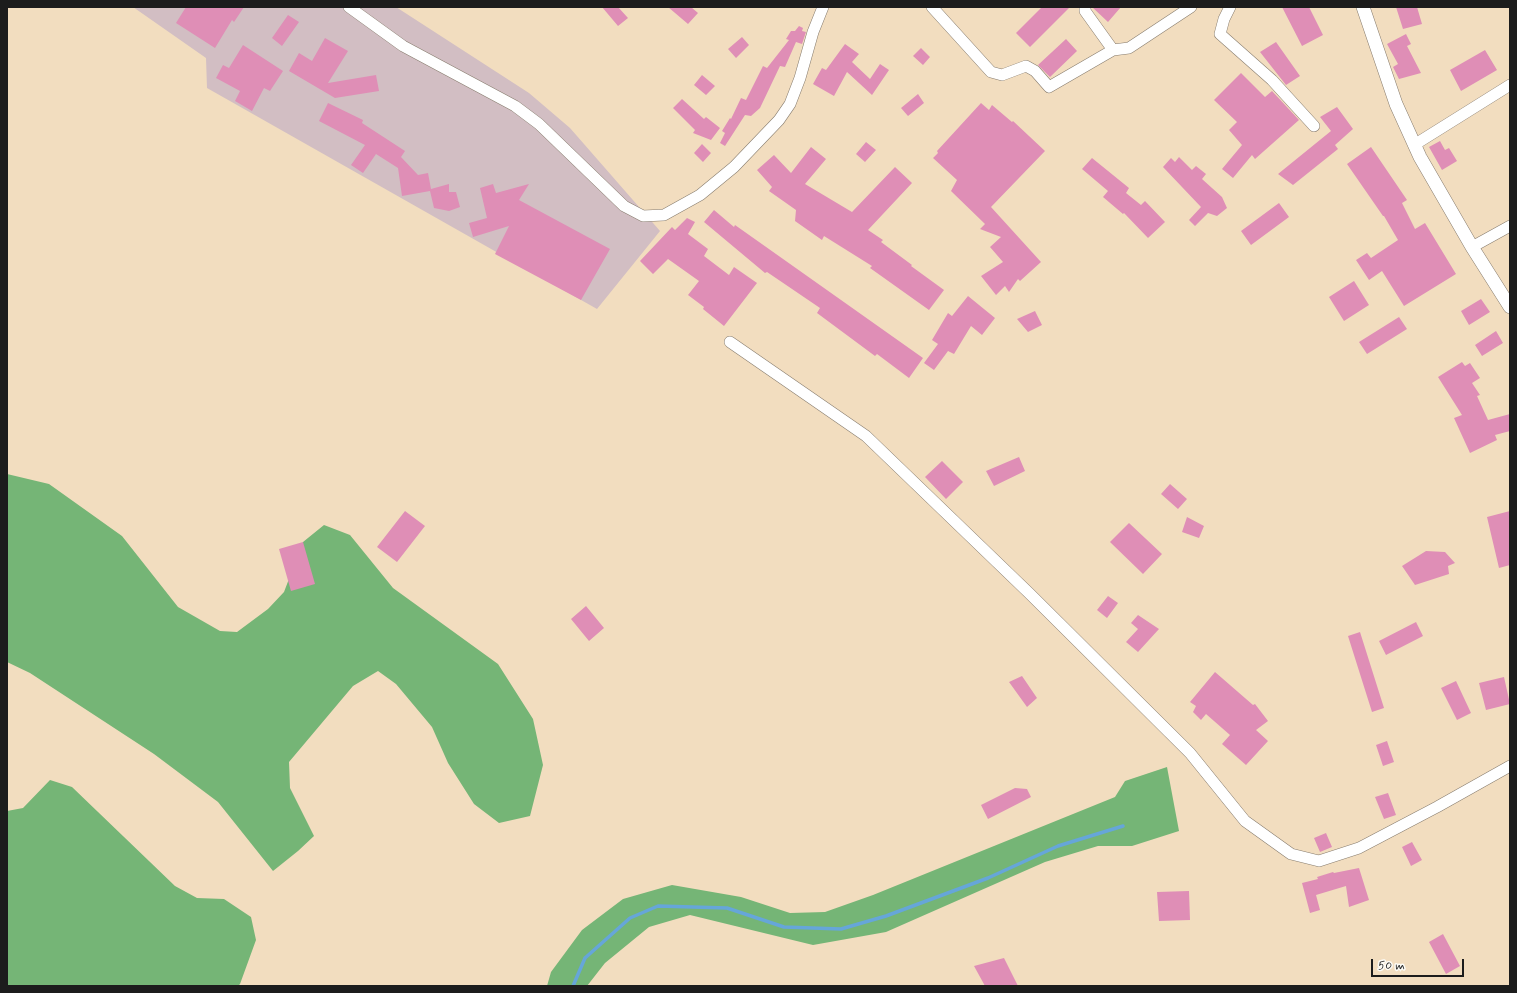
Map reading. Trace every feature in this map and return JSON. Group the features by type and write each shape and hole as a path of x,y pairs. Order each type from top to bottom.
{"street":[{"path":"349,7 403,46 514,106 527,115 539,124 624,206 643,216 664,215 700,195 734,167 779,120 790,104 800,78 822,7"},
{"path":"932,7 991,72 1002,75 1026,66 1035,70 1049,88 1113,50 1129,48 1190,7"},
{"path":"1085,7 1085,10 1113,50"},
{"path":"1230,7 1224,19 1220,34 1272,80 1314,126"},
{"path":"1363,7 1396,104 1414,145 1472,247 1510,308"},
{"path":"1414,145 1510,85"},
{"path":"1472,247 1510,226"},
{"path":"730,342 866,436 1030,594 1190,753 1245,821 1291,854 1319,861 1359,848 1510,766"}],"shaded area":[{"path":"133,7 396,7 529,93 570,128 660,231 597,309 207,88 206,58"}],"green space":[{"path":"7,474 49,484 122,536 178,607 220,631 237,632 268,609 284,592 303,542 324,525 350,535 393,588 498,664 533,719 543,765 530,816 499,823 474,804 448,763 432,727 396,684 378,671 353,686 289,762 290,788 314,836 273,871 218,802 154,754 30,673 7,662"},
{"path":"1167,767 1179,831 1132,846 1098,846 1045,862 886,932 813,945 690,915 649,927 605,963 587,986 547,986 551,972 582,930 623,899 672,885 741,897 790,913 825,912 873,895 1115,797 1125,781"},
{"path":"50,780 72,787 175,886 197,898 224,899 251,917 256,940 238,986 7,986 7,811 23,808"}],"building":[{"path":"186,7 244,7 234,22 232,20 215,48 176,23"},
{"path":"602,7 618,7 628,18 618,26"},
{"path":"668,7 691,7 698,13 688,24"},
{"path":"1042,7 1070,7 1030,47 1016,33"},
{"path":"1092,7 1121,7 1108,22"},
{"path":"1282,7 1309,7 1323,35 1302,46"},
{"path":"1396,7 1417,7 1422,24 1403,29"},
{"path":"288,15 299,22 282,46 272,38"},
{"path":"799,26 803,28 802,31 806,32 802,44 796,42 785,67 780,66 760,108 751,116 745,115 725,146 720,143 725,133 722,131 730,118 731,119 741,98 746,100 763,66 767,68 789,40 786,39 791,31 795,31"},
{"path":"1406,34 1411,44 1407,46 1421,73 1399,79 1393,67 1398,64 1387,44"},
{"path":"742,37 749,45 736,58 728,49"},
{"path":"325,38 348,51 328,83 376,75 379,91 335,98 289,71 299,53 312,61"},
{"path":"1066,39 1077,51 1050,77 1038,65"},
{"path":"1276,42 1300,76 1286,85 1260,52"},
{"path":"845,44 859,54 852,62 870,79 880,64 889,70 872,95 847,72 834,96 813,84 822,68 826,70"},
{"path":"243,45 283,71 270,91 264,88 252,111 235,101 240,91 216,78 223,65 229,68"},
{"path":"921,48 930,57 923,65 913,56"},
{"path":"1485,50 1497,70 1461,91 1450,70"},
{"path":"1241,73 1265,97 1272,91 1299,120 1255,159 1252,155 1233,178 1222,169 1242,145 1229,130 1237,122 1214,100"},
{"path":"702,75 715,86 706,95 694,85"},
{"path":"918,94 924,103 908,116 901,108"},
{"path":"682,99 704,119 706,117 720,128 711,140 693,133 695,130 673,108"},
{"path":"328,103 363,120 362,123 405,151 401,157 418,175 428,173 431,189 449,184 449,192 456,192 460,207 449,211 434,208 430,191 402,196 398,168 376,154 363,173 351,165 365,145 319,121"},
{"path":"981,103 989,110 992,105 1012,122 1013,121 1045,151 991,207 1041,262 1020,281 1018,279 1009,292 1005,286 996,295 981,276 1003,262 990,247 1001,237 980,229 985,224 951,191 957,180 933,158 938,153 937,151"},
{"path":"1337,107 1353,129 1335,145 1338,149 1293,185 1278,174 1331,131 1320,117"},
{"path":"1440,141 1445,150 1449,148 1457,161 1442,170 1429,147"},
{"path":"866,142 876,150 865,162 856,154"},
{"path":"702,144 711,153 703,162 694,153"},
{"path":"811,147 826,159 805,184 852,212 895,167 912,183 868,230 883,240 881,242 912,265 911,266 944,290 929,310 870,268 872,266 824,236 822,240 795,221 796,210 769,191 772,187 757,170 774,155 791,173"},
{"path":"1371,147 1407,200 1402,203 1415,229 1425,223 1456,274 1404,306 1382,271 1369,280 1356,260 1367,253 1371,258 1398,240 1384,216 1347,164"},
{"path":"1179,157 1192,170 1196,166 1206,174 1202,179 1222,197 1227,208 1217,216 1208,213 1195,226 1189,220 1201,207 1163,167 1171,158 1175,162"},
{"path":"1092,158 1129,188 1126,193 1141,205 1145,201 1165,222 1148,238 1124,213 1123,214 1103,197 1108,191 1082,169"},
{"path":"493,184 496,193 529,184 519,200 610,249 581,300 495,254 509,226 473,237 469,223 487,218 480,188"},
{"path":"1279,203 1289,217 1251,245 1241,231"},
{"path":"714,210 734,227 735,225 923,358 909,378 877,354 875,356 817,313 820,308 767,272 765,273 704,222"},
{"path":"687,218 695,222 688,234 708,249 704,256 729,275 734,267 757,283 724,326 703,309 704,307 688,295 699,281 668,259 653,274 640,261 672,227 675,230"},
{"path":"1354,281 1369,305 1344,321 1329,297"},
{"path":"968,296 995,318 982,335 971,326 954,354 948,351 934,370 924,363 938,344 932,340 948,313 952,316"},
{"path":"1481,299 1490,312 1469,325 1461,311"},
{"path":"1035,311 1042,325 1028,332 1017,319"},
{"path":"1399,317 1407,329 1367,354 1359,342"},
{"path":"1496,331 1503,343 1482,356 1475,345"},
{"path":"1462,362 1465,366 1470,363 1480,378 1472,383 1480,395 1477,396 1488,420 1510,414 1510,431 1495,435 1497,440 1470,453 1454,418 1462,415 1438,377"},
{"path":"1019,457 1025,471 994,486 986,471"},
{"path":"942,461 963,482 946,499 925,477"},
{"path":"1170,484 1187,499 1178,509 1161,494"},
{"path":"405,511 425,526 397,562 377,547"},
{"path":"1510,511 1510,565 1499,568 1487,517"},
{"path":"1187,517 1204,526 1199,538 1182,532"},
{"path":"1129,523 1162,554 1143,574 1110,542"},
{"path":"303,542 315,584 291,591 279,549"},
{"path":"1426,551 1445,552 1455,563 1448,566 1449,574 1415,585 1402,566"},
{"path":"1108,596 1118,603 1107,618 1097,610"},
{"path":"586,606 604,628 589,641 571,619"},
{"path":"1138,615 1159,629 1138,652 1126,642 1138,629 1131,623"},
{"path":"1416,622 1423,636 1386,655 1379,641"},
{"path":"1360,632 1384,708 1372,712 1348,636"},
{"path":"1215,672 1253,705 1255,704 1268,721 1256,730 1268,741 1246,765 1222,744 1230,735 1206,714 1201,720 1193,712 1196,706 1190,702"},
{"path":"1022,676 1037,698 1027,707 1009,682"},
{"path":"1504,677 1510,704 1486,710 1479,683"},
{"path":"1456,681 1471,713 1457,720 1441,688"},
{"path":"1387,741 1394,762 1383,766 1376,745"},
{"path":"1015,788 1027,789 1031,797 988,819 981,805"},
{"path":"1388,793 1396,815 1384,819 1375,797"},
{"path":"1326,833 1332,847 1320,852 1314,838"},
{"path":"1412,842 1422,860 1411,866 1402,847"},
{"path":"1359,868 1369,900 1349,907 1346,886 1316,895 1320,910 1310,913 1302,883 1318,879 1317,877 1333,872"},
{"path":"1189,891 1190,920 1159,921 1157,892"},
{"path":"1443,934 1460,966 1446,974 1429,942"},
{"path":"1004,958 1018,986 985,986 974,966"}],"waterway":[{"path":"573,986 585,958 630,918 658,906 727,908 784,927 841,929 886,916 988,878 1058,846 1123,826"}]}
